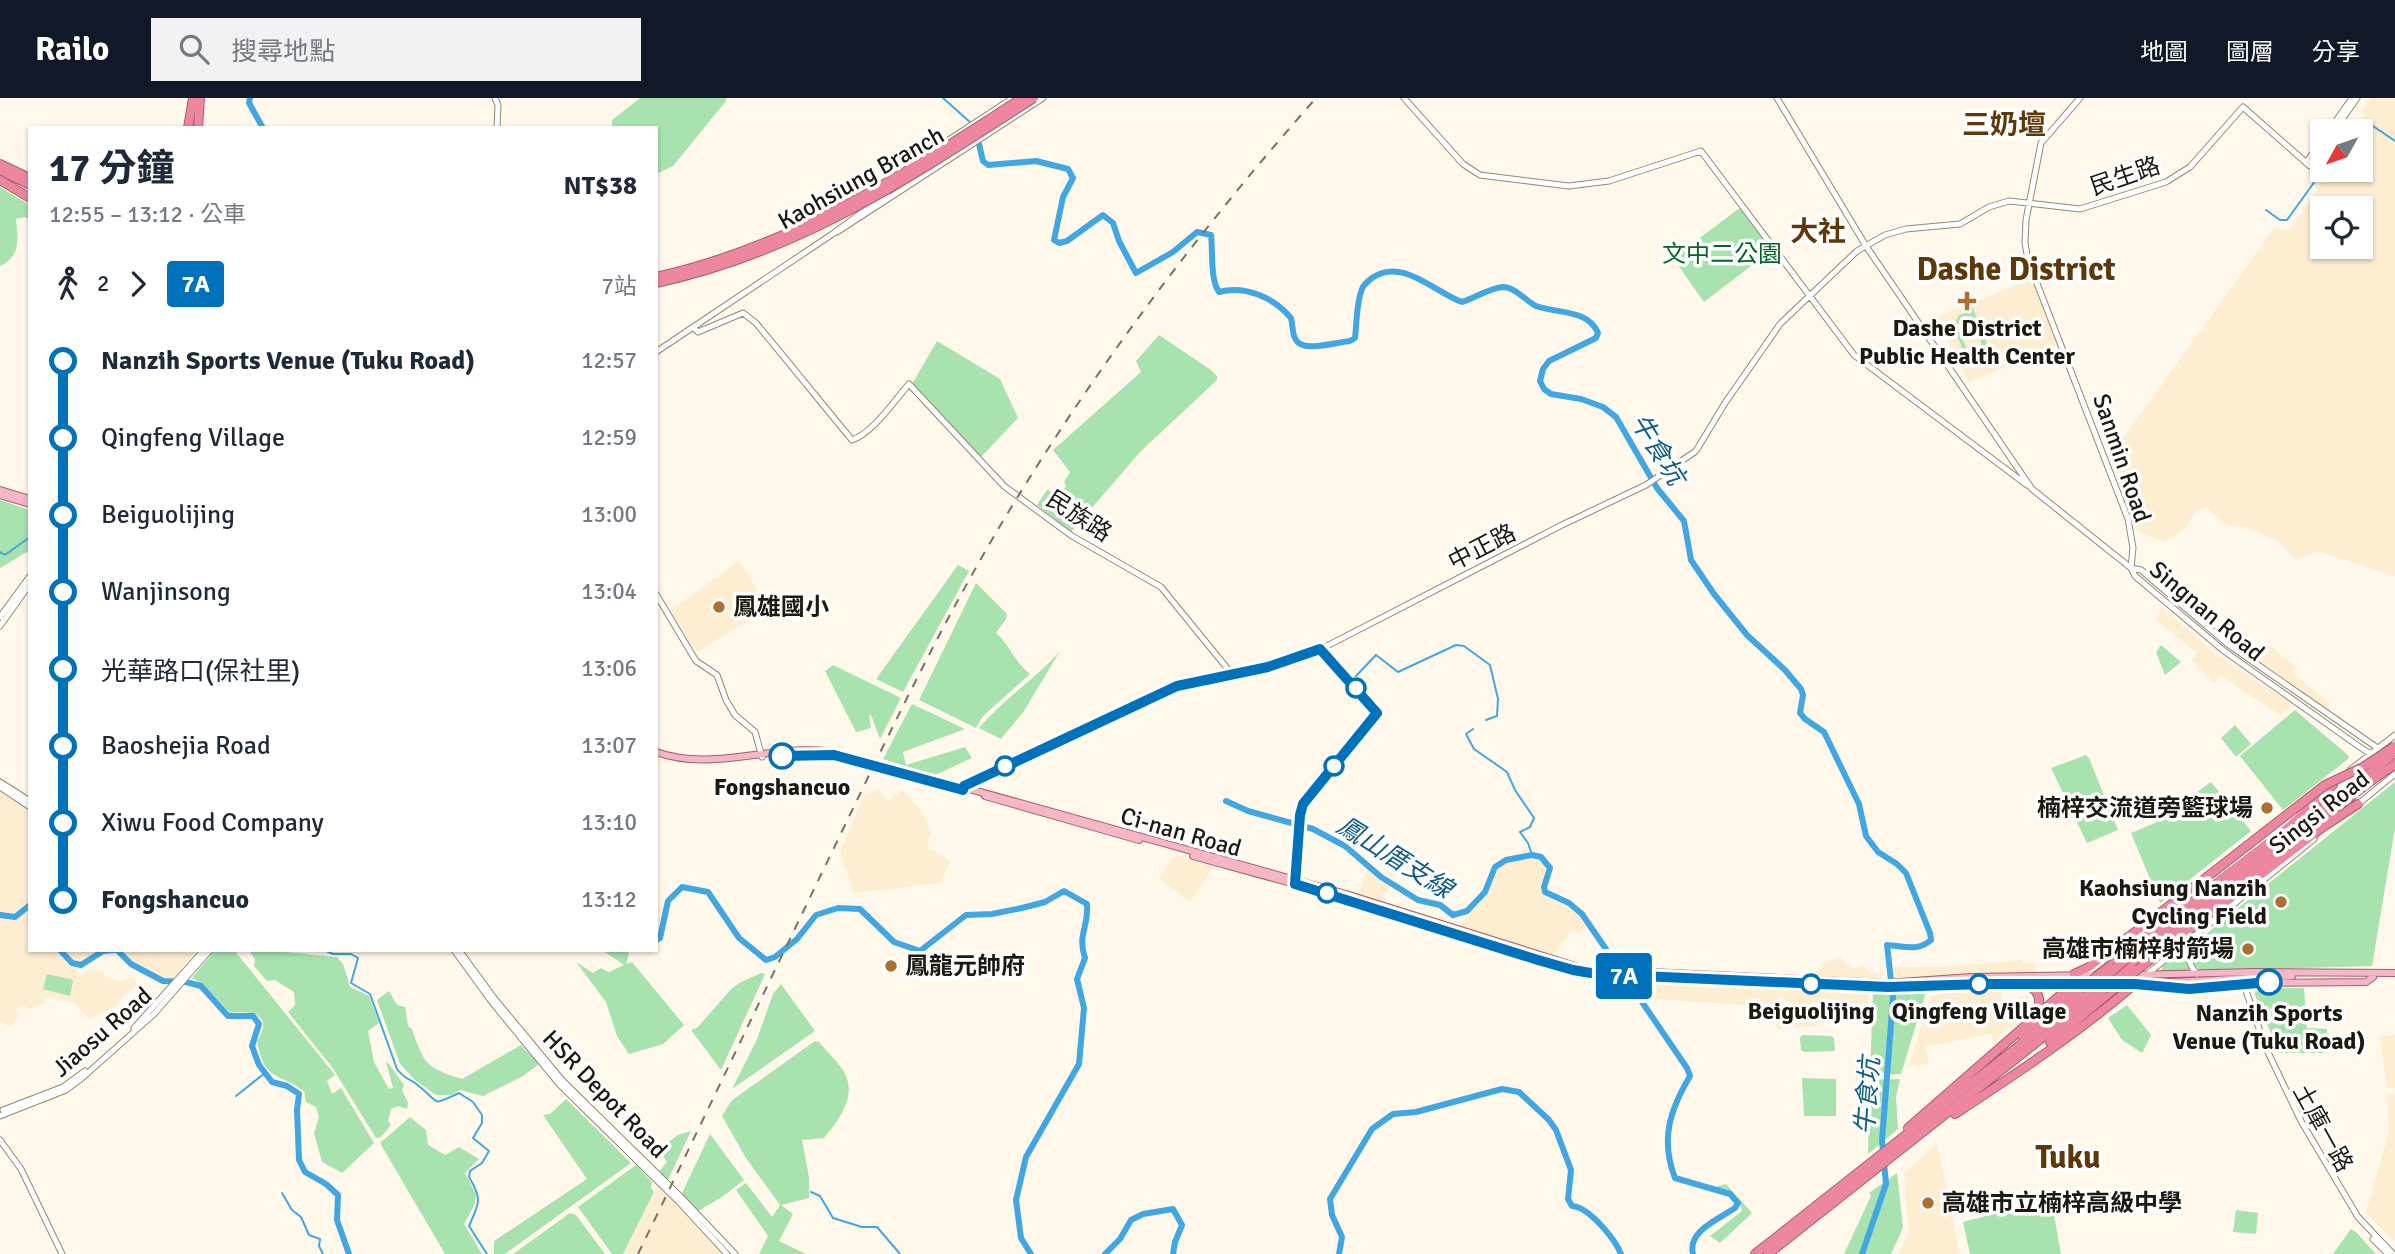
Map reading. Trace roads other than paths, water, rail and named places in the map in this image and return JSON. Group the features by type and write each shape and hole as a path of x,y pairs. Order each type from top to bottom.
{"highway":[{"path":"189,126 193,98"},
{"path":"197,126 200,98"},
{"name":"Kaohsiung Branch","path":"658,277 752,249 840,209 921,163 1022,98"},
{"name":"Kaohsiung Branch","path":"658,283 700,274 755,256 845,215 1034,98"},
{"path":"0,164 28,177"},
{"path":"0,170 28,184"},
{"path":"0,179 28,191"},
{"path":"0,179 28,197"},
{"path":"2074,974 2087,971 2317,791 2376,760 2395,746"},
{"path":"1939,1121 2103,990 2162,938 2395,755"},
{"path":"2365,781 2395,764"},
{"path":"2174,929 2333,785"},
{"path":"1888,1152 2000,1049 2077,987 2162,938 2358,804"},
{"path":"2021,1068 2142,966 2162,938"},
{"path":"1755,1254 1888,1152 2091,989 2113,967"},
{"path":"2000,1049 2034,1015 2040,1005 2033,988 2022,984"},
{"path":"1888,1152 1956,1113 2135,984"},
{"path":"1968,1077 2077,987"},
{"path":"1769,1254 1874,1162"}],"main road":[{"path":"0,490 28,498"},
{"path":"0,495 28,503"},
{"path":"658,756 686,763 825,750 1344,898 1573,970 1888,985 2022,984 2077,987 2395,975"},
{"path":"762,756 834,755 964,788"},
{"path":"2087,971 2146,976 2197,974 2240,979 2395,975"},
{"path":"1899,985 1971,977 2074,974"}],"street":[{"path":"495,98 498,105 497,126"},
{"path":"831,235 916,162 1013,98"},
{"path":"861,211 896,188 920,167 1028,98"},
{"path":"658,351 1043,98"},
{"path":"1404,98 1463,164 1480,175 1576,186 1609,181 1701,151 1854,355 2032,489 2131,568"},
{"path":"1777,98 1866,246 2032,489"},
{"name":"Sanmin Road","path":"2080,98 2042,143 2025,243 2028,260 2128,519 2133,548 2131,568"},
{"path":"2340,119 2355,98"},
{"name":"民生路","path":"1231,673 1268,667 1323,648 1650,483 1696,451 1725,403 1780,324 1841,265 1885,235 1906,229 1960,224 1989,207 2009,201 2080,209 2166,183 2190,167 2243,107 2308,164"},
{"name":"民族路","path":"694,328 698,332 706,330 743,313 756,323 852,440 873,425 909,384 1004,486 1072,536 1161,587 1231,673"},
{"name":"Singnan Road","path":"2131,568 2141,570 2229,645 2377,748 2395,755"},
{"name":"Singnan Road","path":"2131,568 2137,577 2224,651 2370,754 2395,764"},
{"path":"0,617 28,579"},
{"path":"0,626 28,587"},
{"path":"658,597 696,661 717,676 735,715 755,732 762,756"},
{"path":"964,788 1177,686 1231,673"},
{"path":"2077,987 2087,971 2395,736"},
{"name":"Singsi Road","path":"2135,984 2395,774"},
{"path":"0,785 28,803"},
{"path":"2197,934 2188,957 2197,974"},
{"name":"Jiaosu Road","path":"184,977 203,952"},
{"name":"Jiaosu Road","path":"0,1114 65,1090 138,1030 208,952"},
{"name":"HSR Depot Road","path":"455,952 491,1001 559,1084 680,1203 727,1254"},
{"name":"HSR Depot Road","path":"460,952 494,998 562,1080 735,1254"},
{"name":"土庫一路","path":"2240,979 2262,1047 2297,1123 2356,1218"},
{"path":"0,1140 21,1169 62,1254"},
{"path":"2356,1218 2388,1254"},
{"path":"2356,1218 2393,1254"}],"waterway":[{"path":"250,98 249,103 262,126"},
{"name":"牛食坑","path":"943,98 971,123"},
{"path":"2373,126 2395,141"},
{"name":"牛食坑","path":"979,144 983,161 988,165 1036,161 1068,169 1073,178 1063,197 1054,240 1059,243 1067,241 1103,215 1113,223 1136,273 1173,252 1197,232 1211,235 1213,273 1219,292 1239,290 1258,294 1276,304 1291,318 1295,338 1306,346 1329,345 1355,338 1363,287 1372,278 1395,271 1418,278 1462,302 1493,289 1507,288 1536,306 1580,316 1593,325 1598,333 1596,338 1549,361 1543,369 1540,381 1544,389 1551,394 1581,399 1603,407 1616,417 1657,488 1684,521 1691,560 1714,594 1747,635 1785,670 1801,689 1803,695 1800,713 1824,732 1859,804 1866,836 1878,852 1906,873 1930,933 1931,940 1921,946 1887,945 1893,998 1882,1141 1886,1184 1862,1254"},
{"path":"2266,210 2280,220 2287,220 2314,182"},
{"path":"0,552 5,555 28,538"},
{"path":"1356,676 1376,655 1398,672 1456,645 1464,646 1490,665 1498,699 1497,716 1486,720"},
{"path":"1473,729 1466,734 1474,749 1507,772 1515,790 1534,818 1530,827 1520,832 1532,855"},
{"name":"鳳山厝支線","path":"1226,801 1248,811 1313,829 1345,846 1381,877 1418,900 1440,905 1453,915 1467,911 1485,892 1495,867 1506,860 1532,855 1541,857 1550,868 1545,892 1569,903 1582,914 1687,1068 1690,1076 1677,1101 1669,1125 1668,1150 1675,1178 1730,1194 1738,1203 1735,1208 1699,1232 1692,1246 1693,1254"},
{"path":"658,939 668,901 682,887 708,892 739,938 766,960 775,957 797,939 816,915 838,908 860,909 894,942 920,951 966,915 992,914 1022,908 1045,902 1064,891 1087,904 1082,943 1085,958 1077,979 1084,1008 1079,1064 1026,1157 1016,1200 1021,1238 1031,1254"},
{"path":"0,915 15,917 28,907"},
{"path":"62,952 72,963 81,965 101,952"},
{"path":"119,952 131,964 163,981 201,986 228,1016 253,1016 259,1024 252,1046 259,1065 272,1082 287,1086 299,1094 299,1160 305,1172 326,1184 338,1195 337,1220 349,1254"},
{"path":"328,952 351,954 358,958 351,983 370,994 400,1073 434,1100 444,1100 459,1093 473,1102 482,1115 482,1123 473,1138 489,1151 482,1163 470,1171 469,1177 478,1202 469,1226 487,1254"},
{"path":"236,1096 265,1073"},
{"path":"1339,1254 1342,1237 1332,1215 1330,1199 1372,1129 1393,1114 1416,1112 1502,1089 1519,1092 1549,1120 1556,1130 1571,1170 1568,1199 1572,1206 1586,1212 1601,1225 1621,1254"},
{"path":"811,1192 820,1196 833,1218 862,1227 877,1227 900,1254"},
{"path":"282,1193 292,1210 301,1217 309,1235 320,1239 319,1246 323,1254"},
{"path":"1105,1254 1120,1239 1131,1220 1143,1214 1173,1209 1182,1225 1173,1254"}],"railway":[{"path":"638,1254 894,724 959,598 1006,516 1076,406 1152,300 1232,197 1316,98"}],"place":[{"name":"Dashe District Public Health Center","path":"1967,301"},
{"name":"鳳雄國小","path":"719,607"},
{"name":"Fongshancuo","path":"782,756"},
{"name":"楠梓交流道旁籃球場","path":"2267,808"},
{"name":"Kaohsiung Nanzih Cycling Field","path":"2281,902"},
{"name":"高雄市楠梓射箭場","path":"2248,949"},
{"name":"鳳龍元帥府","path":"891,966"},
{"name":"Nanzih Sports Venue (Tuku Road)","path":"2269,982"},
{"name":"Beiguolijing","path":"1811,984"},
{"name":"Qingfeng Village","path":"1979,984"},
{"name":"高雄市立楠梓高級中學","path":"1928,1203"}],"district":[{"name":"三奶壇","path":"2004,124"},
{"name":"大社","path":"1818,231"},
{"name":"Dashe District","path":"2016,269"},
{"name":"Tuku","path":"2068,1157"}],"park label":[{"name":"文中二公園","path":"1722,254"}]}
